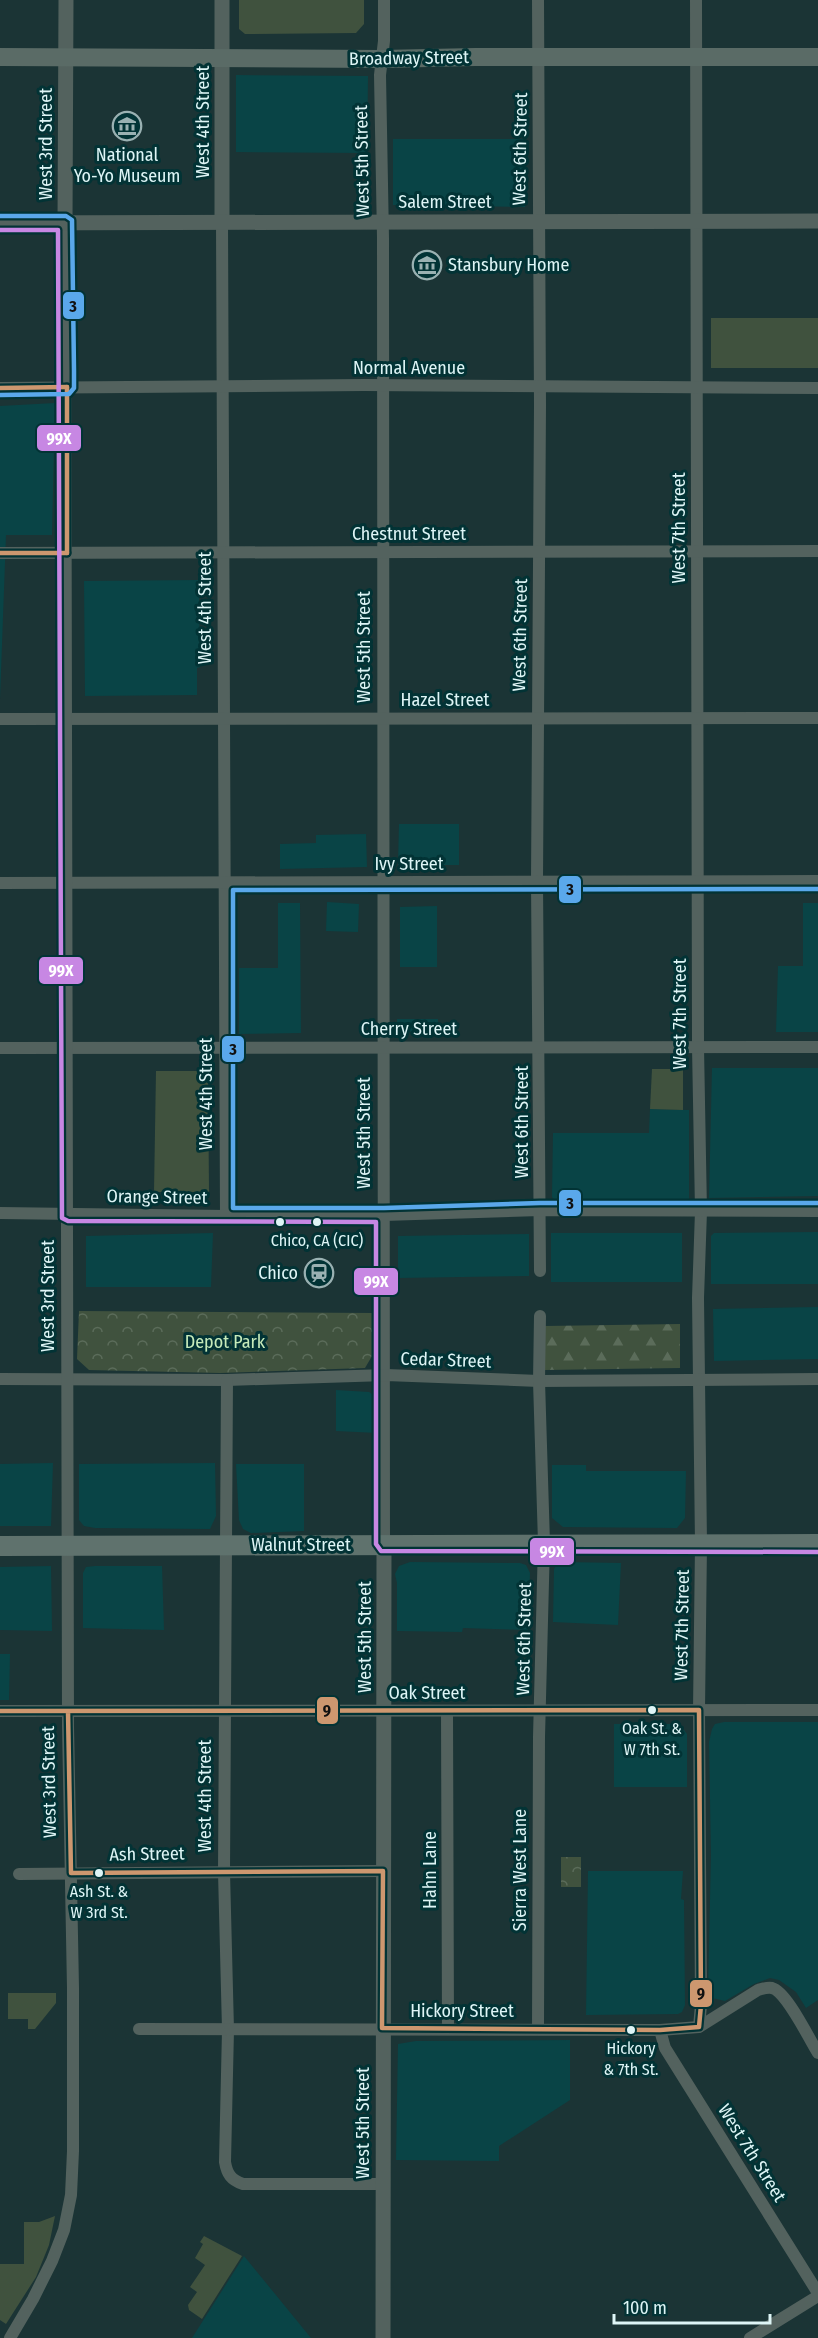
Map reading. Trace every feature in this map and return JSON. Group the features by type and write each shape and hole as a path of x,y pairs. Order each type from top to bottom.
{"main road":[{"name":"Broadway Street","path":"0,57 382,59 818,57"},
{"name":"Walnut Street","path":"0,1546 818,1544"}],"street":[{"name":"West 3rd Street","path":"10,2338 52,2261 64,2230 71,2195 73,1988 68,1711 66,0"},
{"name":"West 4th Street","path":"222,0 226,1215"},
{"name":"West 5th Street","path":"383,2338 382,2028 386,1375 383,222 380,75 384,41 384,0"},
{"name":"West 6th Street","path":"538,0 537,221 540,386 537,882 540,1271"},
{"name":"West 7th Street","path":"696,0 698,1047 701,1211 698,1298 701,1544 699,1710 701,2005 699,2027"},
{"name":"Salem Street","path":"0,223 818,221"},
{"name":"Normal Avenue","path":"0,388 818,387"},
{"name":"Chestnut Street","path":"0,553 818,551"},
{"name":"Hazel Street","path":"0,719 818,718"},
{"name":"Ivy Street","path":"0,884 818,881"},
{"name":"Cherry Street","path":"0,1048 818,1047"},
{"name":"Orange Street","path":"0,1213 384,1215 540,1210 818,1211"},
{"name":"West 6th Street","path":"540,1316 544,1543 540,1711"},
{"name":"Cedar Street","path":"0,1379 227,1380 386,1375 540,1381 818,1379"},
{"name":"West 4th Street","path":"227,1380 224,1872 228,2030 225,2162 230,2176 243,2184 382,2184"},
{"name":"Oak Street","path":"0,1711 818,1710"},
{"name":"Hahn Lane","path":"447,1711 448,2028"},
{"name":"Sierra West Lane","path":"538,2029 540,1711"},
{"name":"Ash Street","path":"19,1874 383,1871"},
{"name":"Hickory Street","path":"139,2029 660,2030 699,2027 758,1990 773,1988 786,1999 818,2053"},
{"name":"West 7th Street","path":"660,2030 665,2048 818,2294"},
{"path":"750,2338 818,2294"}],"shaded area":[{"path":"236,75 368,76 367,153 236,152"},
{"path":"393,139 523,139 525,207 393,205"},
{"path":"55,403 52,535 6,535 0,699 0,406"},
{"path":"199,580 200,667 197,668 197,695 85,696 84,581"},
{"path":"399,824 459,824 459,865 398,865"},
{"path":"366,834 367,867 280,869 280,844 316,843 316,835"},
{"path":"327,902 359,904 358,932 326,931"},
{"path":"278,903 300,903 301,1033 239,1034 239,968 278,968"},
{"path":"803,903 818,903 818,1032 776,1032 778,966 803,966"},
{"path":"437,906 437,967 400,967 400,907"},
{"path":"397,1019 438,1019 438,1031 397,1032"},
{"path":"712,1068 818,1068 818,1196 709,1198"},
{"path":"650,1109 689,1110 689,1205 557,1202 552,1197 553,1133 649,1133"},
{"path":"818,1232 818,1284 711,1284 711,1236 714,1233"},
{"path":"213,1233 211,1287 86,1287 86,1236"},
{"path":"551,1233 682,1233 682,1282 551,1282"},
{"path":"529,1234 529,1276 398,1278 398,1236"},
{"path":"818,1307 818,1359 714,1361 713,1309"},
{"path":"336,1390 369,1392 376,1397 378,1433 336,1431"},
{"path":"53,1463 51,1526 0,1526 0,1464"},
{"path":"215,1463 216,1516 210,1529 95,1528 84,1526 79,1520 79,1464"},
{"path":"236,1464 304,1464 304,1531 251,1533 243,1529 239,1520"},
{"path":"552,1465 586,1465 586,1471 686,1471 685,1518 677,1528 563,1527 552,1518"},
{"path":"410,1562 520,1563 526,1565 530,1573 528,1630 463,1628 462,1632 397,1631 395,1574 399,1566"},
{"path":"563,1562 621,1563 618,1625 553,1622 554,1569 557,1564"},
{"path":"51,1566 52,1631 0,1630 0,1567"},
{"path":"162,1566 164,1630 83,1628 83,1573 86,1567"},
{"path":"0,1654 10,1654 9,1700 0,1700"},
{"path":"724,1722 818,1722 818,2000 806,2008 796,1992 779,1980 770,1978 754,1984 725,2001 712,1998 708,1990 711,1855 709,1742 715,1724"},
{"path":"614,1724 681,1726 687,1734 687,1787 614,1787"},
{"path":"588,1871 683,1871 681,1899 684,1900 685,2005 682,2012 678,2014 586,2015"},
{"path":"570,2040 570,2100 499,2146 499,2161 396,2160 398,2044 416,2041"},
{"path":"244,2256 311,2338 192,2338"}],"green space":[{"path":"239,0 364,0 364,24 356,33 245,34 239,29"},
{"path":"711,318 818,318 818,368 711,368"},
{"path":"652,1069 683,1069 683,1110 650,1109"},
{"path":"156,1071 208,1071 209,1192 154,1192"},
{"name":"Depot Park","path":"79,1311 373,1313 372,1356 365,1368 220,1373 89,1370 77,1359"},
{"path":"680,1324 680,1368 545,1370 545,1326"},
{"path":"561,1857 581,1857 581,1887 561,1887"},
{"path":"8,1993 56,1993 56,2003 35,2029 28,2029 28,2019 8,2019"},
{"path":"55,2216 49,2245 36,2277 6,2324 0,2320 0,2264 24,2264 24,2222 39,2222"},
{"path":"204,2236 242,2256 202,2319 189,2310 188,2305 197,2292 190,2287 205,2265 195,2258 203,2244 200,2242"}],"transit line":[{"name":"3","path":"0,216 66,216 72,220 74,371 74,388 69,394 0,395"},
{"name":"99X","path":"0,230 58,230 62,1218 68,1221 376,1222 376,1544 381,1551 818,1552"},
{"name":"9","path":"67,387 67,553"},
{"name":"9","path":"0,388 67,387"},
{"name":"9","path":"0,553 67,553"},
{"name":"3","path":"818,889 233,890 233,1208 384,1208 540,1203 818,1203"},
{"name":"9","path":"0,1711 699,1710 701,2005 699,2027 660,2030 382,2028 383,1871 71,1873 68,1711"}],"place":[{"name":"National Yo-Yo Museum","path":"127,126"},
{"name":"Stansbury Home","path":"427,265"},
{"name":"Chico, CA (CIC)","path":"317,1222"},
{"name":"Chico","path":"319,1273"},
{"name":"Oak St. & W 7th St.","path":"652,1710"},
{"name":"Ash St. & W 3rd St.","path":"99,1873"},
{"name":"Hickory & 7th St.","path":"631,2030"}]}
